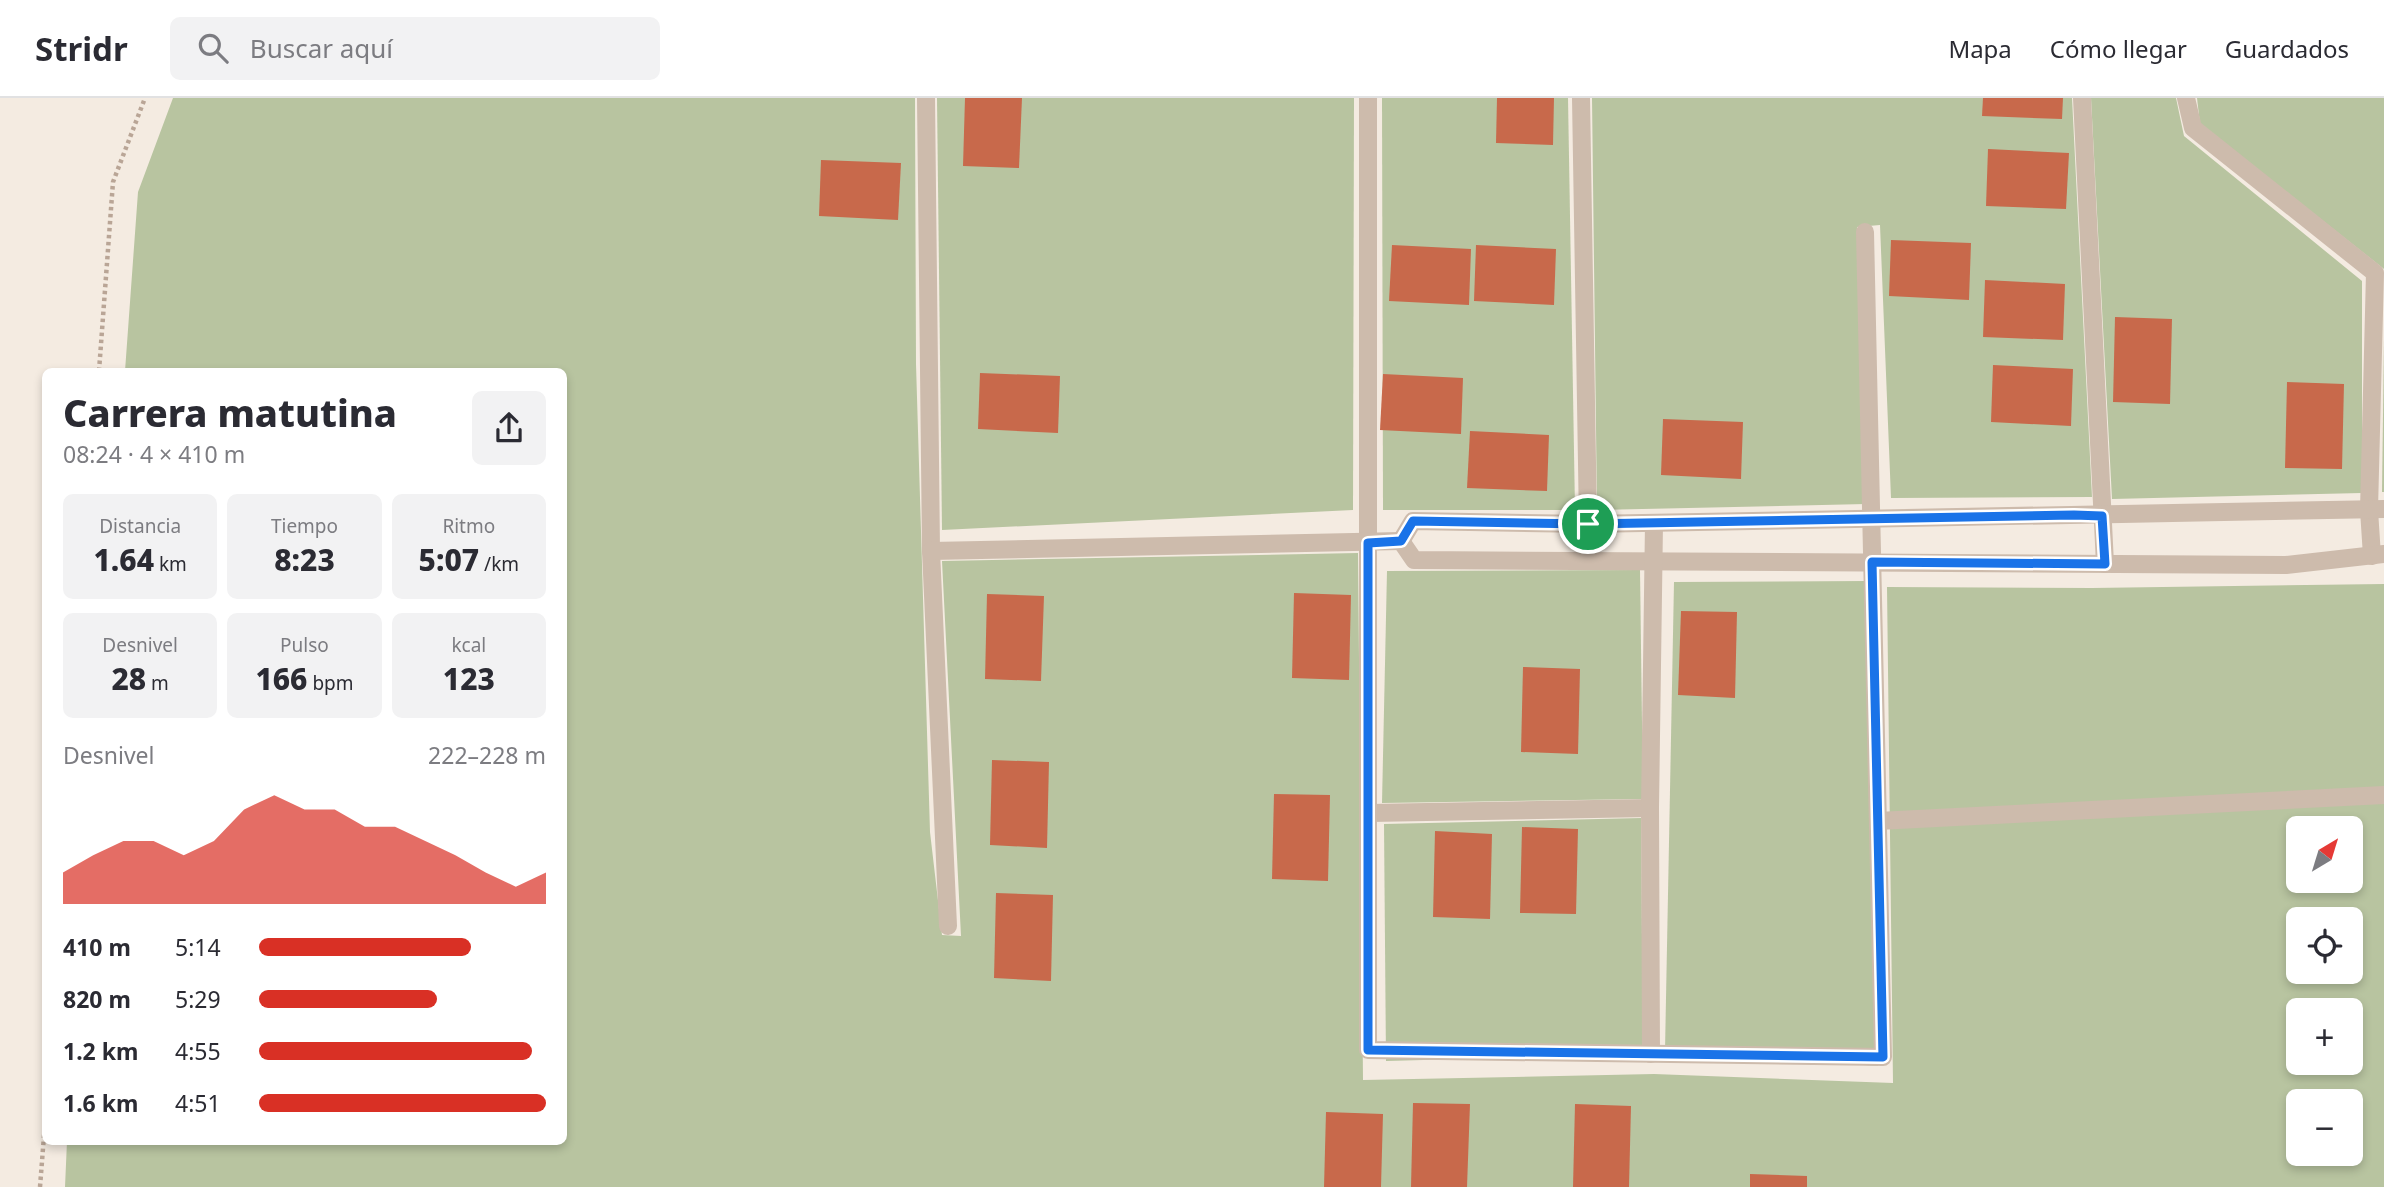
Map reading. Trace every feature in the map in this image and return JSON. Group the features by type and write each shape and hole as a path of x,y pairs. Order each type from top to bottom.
{"street":[{"path":"926,98 931,551 948,926"},
{"path":"1368,98 1368,1050 1883,1057 1865,232"},
{"path":"1581,98 1588,524"},
{"path":"2081,98 2105,564"},
{"path":"1401,541 1414,560 2286,565 2378,555 2375,273 2193,128 2186,98"},
{"path":"1401,541 1413,521 1588,524 2377,510"},
{"path":"1651,1054 1650,808 1654,523"},
{"path":"931,551 1401,541"},
{"path":"1878,821 2384,795"},
{"path":"1370,813 1650,808"}],"path":[{"path":"99,368 113,182 145,98"},
{"path":"40,1187 43,1145"}],"green space":[{"path":"173,98 915,98 916,364 930,832 942,935 961,936 942,561 1358,553 1363,1080 1654,1074 1893,1083 1887,587 2092,588 2384,584 2384,1187 65,1187 67,1145 567,1145 567,368 125,368 138,192"},
{"path":"937,98 1354,98 1353,510 942,530"},
{"path":"1382,98 1568,98 1575,510 1383,510"},
{"path":"1592,98 2072,98 2092,497 1891,498 1880,225 1857,227 1866,504 1597,510"},
{"path":"2091,98 2176,98 2184,136 2362,281 2362,493 2112,499"},
{"path":"2197,98 2384,98 2384,269 2200,124"},
{"path":"2384,339 2384,492 2382,492"},
{"path":"1640,570 1643,799 1382,803 1387,571"},
{"path":"1868,581 1878,1066 1665,1051 1674,582"},
{"path":"1641,818 1643,1054 1386,1061 1384,824"}],"building":[{"path":"965,98 1022,98 1019,168 963,166"},
{"path":"1497,98 1554,98 1553,145 1496,143"},
{"path":"1983,98 2063,98 2062,119 1982,116"},
{"path":"1988,149 2069,153 2066,209 1986,206"},
{"path":"821,160 901,163 898,220 819,216"},
{"path":"1891,240 1971,243 1969,300 1889,296"},
{"path":"1392,245 1471,249 1469,305 1389,301"},
{"path":"1476,245 1556,249 1554,305 1474,301"},
{"path":"1985,280 2065,284 2063,340 1983,337"},
{"path":"2115,317 2172,319 2170,404 2113,402"},
{"path":"1993,365 2073,369 2071,426 1991,422"},
{"path":"980,373 1060,376 1058,433 978,429"},
{"path":"1383,374 1463,378 1461,434 1380,430"},
{"path":"2287,382 2344,384 2342,469 2285,468"},
{"path":"1663,419 1743,422 1741,479 1661,475"},
{"path":"1470,431 1549,435 1547,491 1467,488"},
{"path":"1294,593 1351,595 1349,680 1292,678"},
{"path":"987,594 1044,596 1041,681 985,679"},
{"path":"1681,611 1737,612 1735,698 1678,695"},
{"path":"1523,667 1580,669 1578,754 1521,752"},
{"path":"992,760 1049,762 1047,848 990,845"},
{"path":"1274,794 1330,795 1328,881 1272,879"},
{"path":"1522,827 1578,829 1576,914 1520,913"},
{"path":"1435,831 1492,834 1490,919 1433,917"},
{"path":"996,893 1053,895 1051,981 994,978"},
{"path":"1413,1103 1470,1104 1467,1187 1411,1187"},
{"path":"1575,1104 1631,1106 1629,1187 1573,1187"},
{"path":"1326,1112 1383,1114 1381,1187 1324,1187"},
{"path":"1750,1174 1807,1176 1807,1187 1750,1187"}],"route":[{"path":"2102,516 2105,564 1872,562 1883,1057 1368,1050 1368,543 1401,541 1413,521 1588,524 2102,516"}]}
